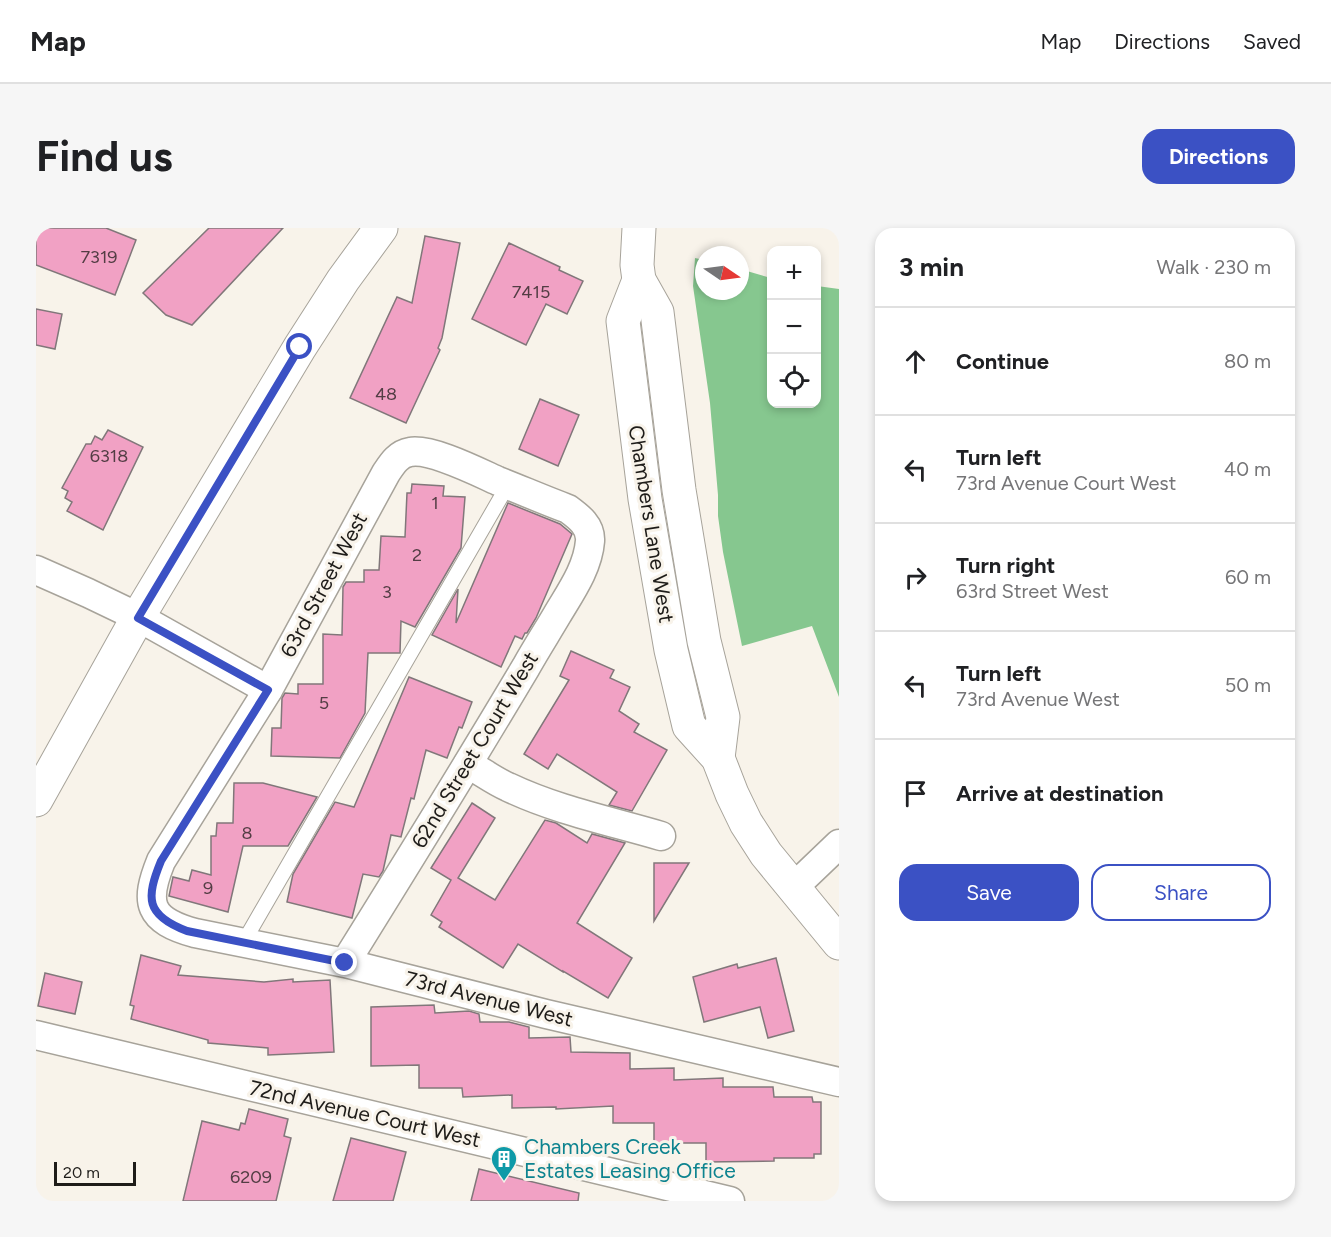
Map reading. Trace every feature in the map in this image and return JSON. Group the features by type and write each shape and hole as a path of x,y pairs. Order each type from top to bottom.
{"street":[{"path":"36,800 138,618 300,347 343,280 381,228"},
{"name":"Chambers Lane West","path":"639,228 637,265 639,280 657,312 679,490 704,641 723,717 718,758 732,794 766,854 839,943"},
{"name":"63rd Street West","path":"151,900 153,882 161,861 268,690 380,483 393,462 401,455 416,451 434,455 568,509 580,518 589,530"},
{"name":"62nd Street Court West","path":"345,963 468,764 575,584 587,558 589,530"},
{"path":"36,570 138,618 268,690"},
{"path":"468,764 506,786 529,796 559,807 661,836"},
{"path":"793,888 839,844"},
{"name":"73rd Avenue West","path":"151,900 161,918 172,925 195,933 345,963 546,1014 839,1082"},
{"name":"72nd Avenue Court West","path":"36,1035 730,1201"}],"lane":[{"path":"243,943 508,485"}],"green space":[{"path":"695,258 695,300 693,286"},
{"path":"749,272 767,277 767,408 821,408 821,287 839,289 839,697 812,626 742,646 718,516 710,403 695,300 749,300"}],"building":[{"path":"36,228 106,228 136,240 115,295 36,265"},
{"path":"209,228 283,228 192,325 166,315 143,293"},
{"path":"425,236 460,243 442,338 438,348 440,350 406,423 350,398 397,297 412,303"},
{"path":"509,243 560,267 559,270 583,281 567,314 546,304 526,345 472,319"},
{"path":"36,309 62,314 55,349 36,345"},
{"path":"540,399 579,415 558,466 519,449"},
{"path":"108,430 143,447 103,530 67,511 72,502 65,498 68,491 62,488 86,444 91,444 95,436 102,440"},
{"path":"412,484 444,486 443,496 465,497 461,548 415,627 401,621 400,653 368,653 365,713 340,758 271,756 272,728 281,728 282,698 285,693 298,694 298,684 323,684 323,634 342,635 343,587 346,582 364,582 364,570 379,570 381,536 405,537 407,493 411,493"},
{"path":"508,503 560,524 572,534 536,618 522,639 515,636 501,667 432,635 458,589 456,623"},
{"path":"571,651 614,670 610,678 630,687 619,711 639,724 634,732 667,750 632,811 609,805 617,792 557,754 548,769 524,754 569,680 560,676"},
{"path":"409,677 472,702 447,758 426,750 414,799 411,798 401,837 391,835 383,871 379,877 363,874 352,918 287,902 293,874 335,802 354,807"},
{"path":"234,783 263,783 317,797 288,846 243,846 228,912 169,896 173,877 189,881 192,870 211,875 211,836 216,836 217,823 233,823"},
{"path":"472,803 495,818 458,878 495,900 545,820 556,823 587,843 592,834 625,843 577,923 632,958 608,998 518,944 503,968 439,927 442,922 431,915 451,880 431,868"},
{"path":"654,863 689,863 654,921"},
{"path":"141,955 181,966 178,975 264,982 293,979 293,982 330,980 334,1052 268,1055 268,1048 208,1043 208,1040 131,1019 134,1006 130,1005"},
{"path":"776,958 794,1031 768,1038 760,1007 704,1022 693,977 737,964 738,968"},
{"path":"45,973 82,982 75,1014 38,1006"},
{"path":"434,1005 435,1013 469,1011 479,1014 480,1022 509,1022 529,1027 529,1038 570,1037 571,1052 630,1053 630,1069 674,1068 674,1080 723,1078 723,1087 773,1087 774,1097 812,1097 813,1102 821,1102 821,1154 814,1154 814,1158 774,1158 774,1161 706,1162 706,1143 654,1143 654,1123 613,1123 613,1106 556,1109 556,1107 512,1108 512,1095 463,1097 462,1088 419,1088 419,1065 371,1066 371,1007"},
{"path":"249,1109 288,1119 284,1136 291,1138 276,1201 183,1201 202,1121 239,1130 241,1123 245,1124"},
{"path":"351,1138 406,1152 393,1201 333,1201"},
{"name":"Chambers Creek Estates Leasing Office","path":"479,1169 579,1193 578,1201 471,1201"}],"place":[{"name":"Chambers Creek Estates Leasing Office","path":"504,1182"}],"route":[{"path":"300,347 138,618 268,690 161,861 153,882 151,900 161,918 187,931 345,963"}]}
